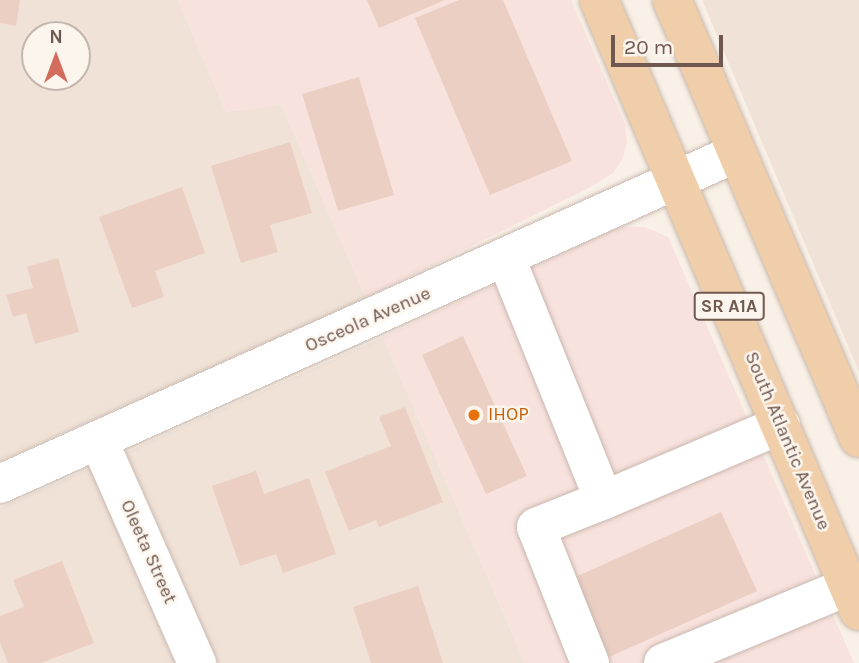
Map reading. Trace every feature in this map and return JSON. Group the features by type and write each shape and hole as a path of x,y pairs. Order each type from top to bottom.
{"main road":[{"name":"South Atlantic Avenue","path":"598,0 854,599"},
{"name":"SR A1A","path":"672,0 859,438"}],"street":[{"name":"Osceola Avenue","path":"0,484 736,153"},
{"path":"506,258 604,500"},
{"path":"590,663 536,527 781,425"},
{"name":"Oleeta Street","path":"99,441 197,663"},
{"path":"663,663 854,599"}],"shaded area":[{"path":"0,0 178,0 226,112 281,104 366,298 0,461"},
{"path":"178,0 571,0 625,124 627,143 622,160 613,173 589,188 366,298 281,104 226,112"},
{"path":"702,0 859,0 859,372 761,140"},
{"path":"618,227 645,227 668,237 854,663 525,663 383,337"},
{"path":"383,337 525,663 218,663 126,452"},
{"path":"90,468 175,663 0,663 0,508"}],"building":[{"path":"0,0 20,0 16,26 0,23"},
{"path":"367,0 445,0 379,28"},
{"path":"459,0 503,0 572,161 490,195 415,18"},
{"path":"359,77 394,195 338,211 302,94"},
{"path":"290,142 312,213 270,225 278,252 241,263 211,166"},
{"path":"182,187 205,253 155,271 164,297 132,308 99,217"},
{"path":"58,258 79,332 35,344 26,313 13,317 6,295 33,288 27,267"},
{"name":"IHOP","path":"463,336 527,476 486,494 422,355"},
{"path":"405,407 443,502 379,527 376,520 349,531 325,472 391,446 379,417"},
{"path":"256,471 264,494 309,478 336,554 283,573 276,554 240,566 212,486"},
{"path":"721,512 757,591 609,657 573,578"},
{"path":"62,561 94,643 41,663 8,663 0,642 0,616 24,607 13,580"},
{"path":"418,586 443,663 371,663 353,607"}],"place":[{"name":"IHOP","path":"474,415"}]}
